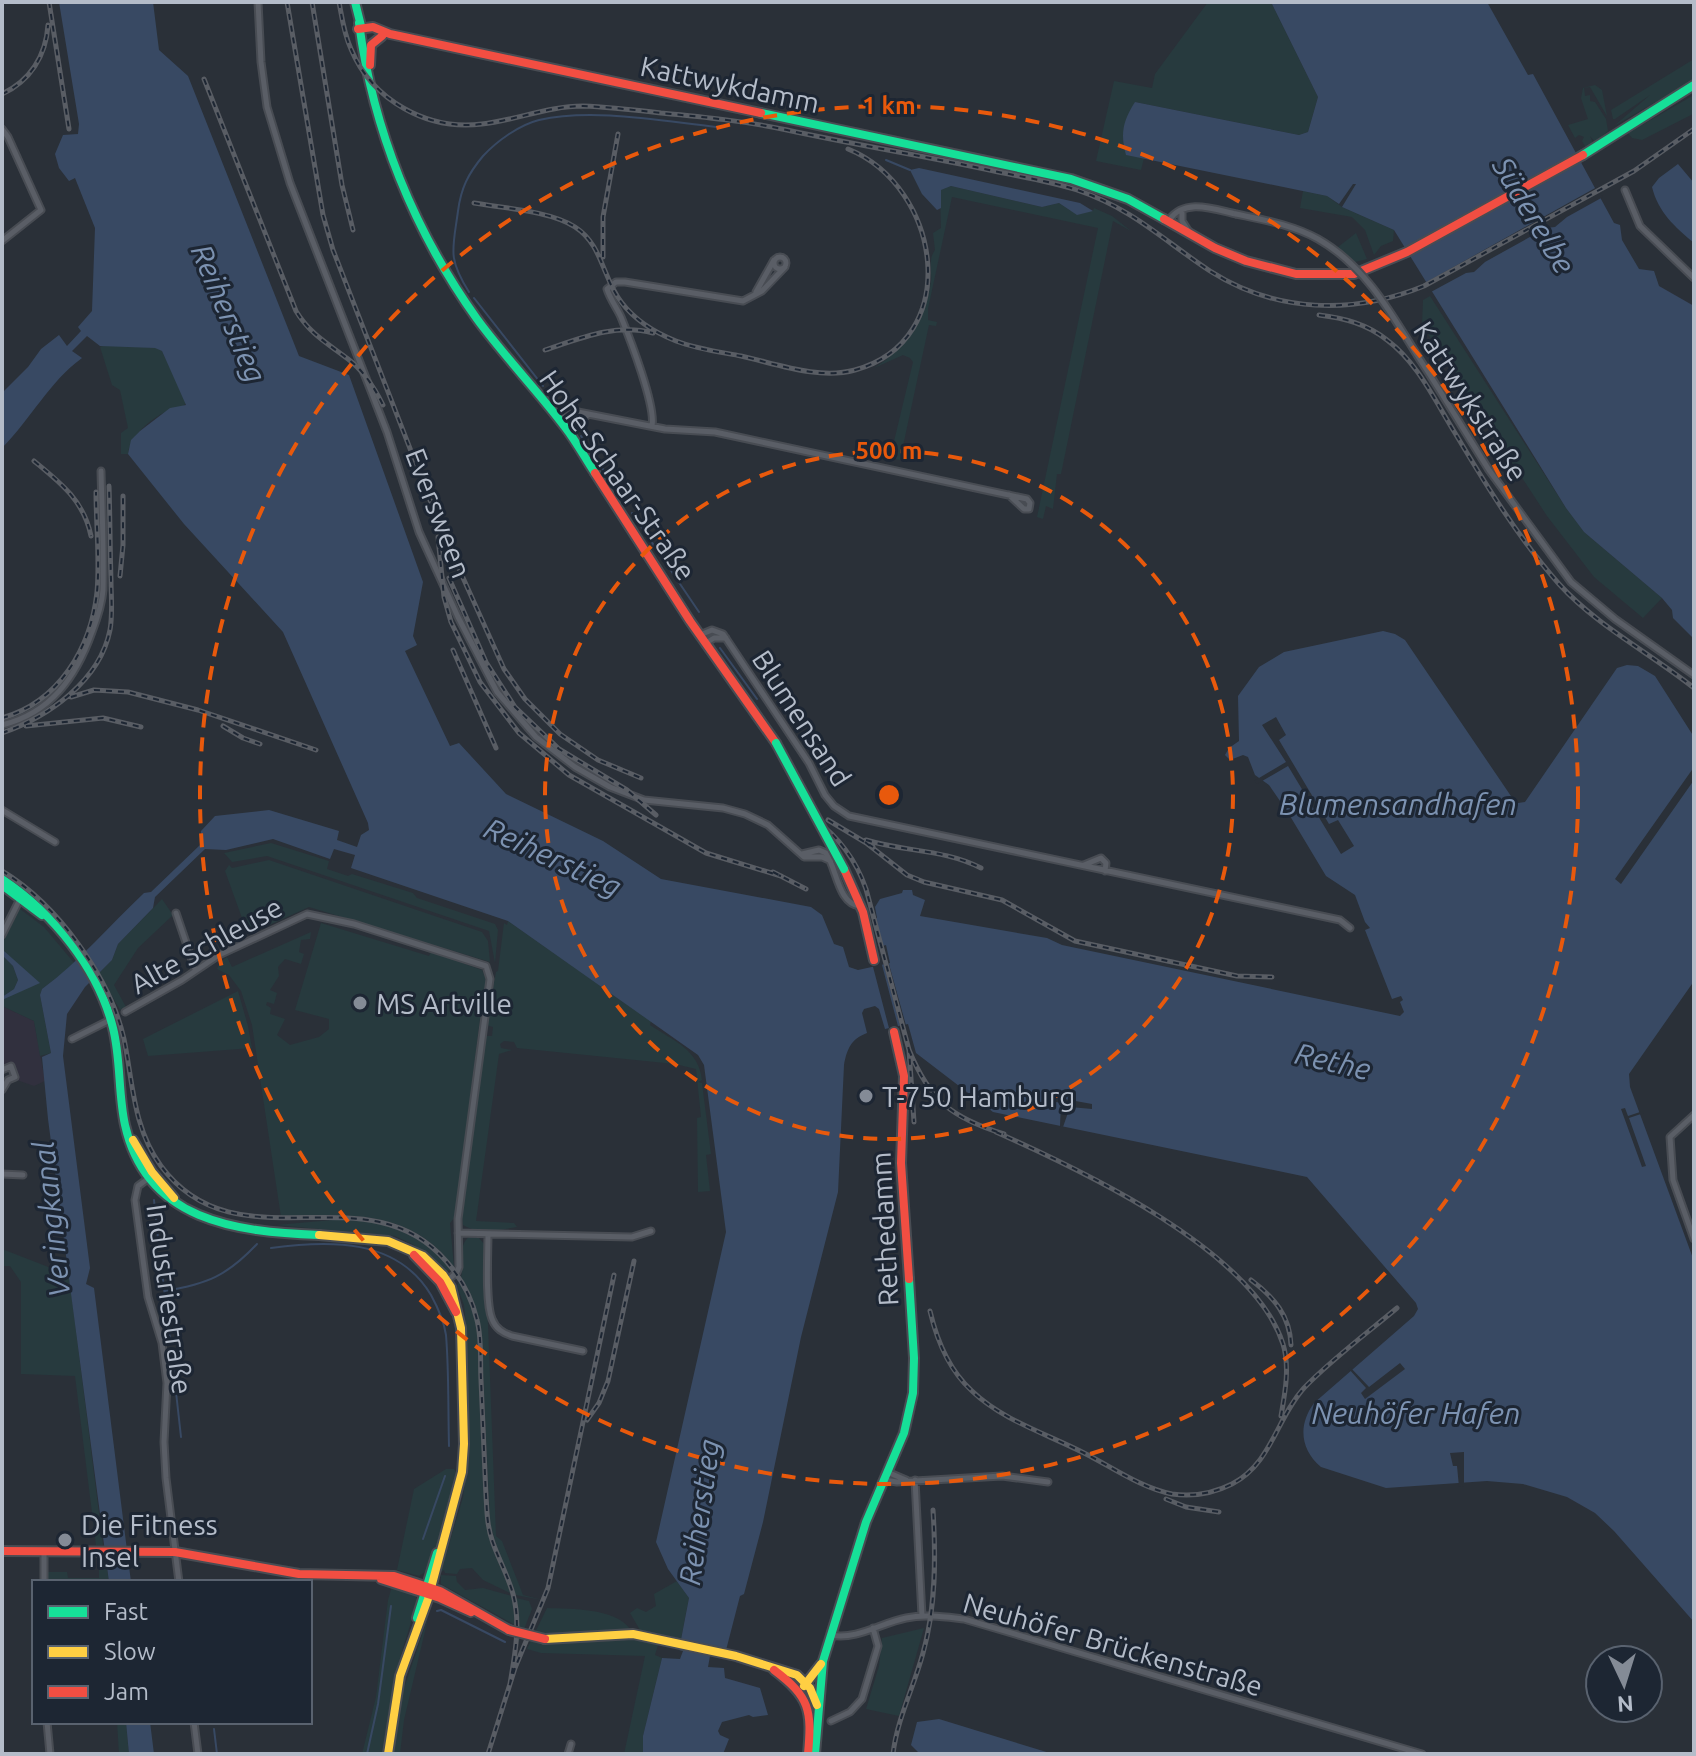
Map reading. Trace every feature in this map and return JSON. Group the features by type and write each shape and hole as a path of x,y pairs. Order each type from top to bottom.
{"main road":[{"path":"356,5 373,27"},
{"name":"Hohe-Schaar-Straße","path":"356,5 390,155 426,239 477,319 566,428 703,639 776,743 861,906"},
{"name":"Kattwykdamm","path":"360,31 373,27 386,35"},
{"name":"Kattwykdamm","path":"360,31 1071,179 1113,192 1231,256 1280,270 1317,274 1368,268 1407,252 1645,119 1694,85"},
{"path":"369,72 371,45 386,35"},
{"path":"2,882 53,922 99,989 111,1020 126,1127 162,1193 211,1222 240,1230 364,1236 401,1246 425,1257 459,1306 462,1472 457,1502 403,1666 388,1754"},
{"path":"861,906 874,960"},
{"name":"Rethedamm","path":"823,1661 862,1533 907,1424 913,1393 914,1358 901,1163 904,1076 894,1032"},
{"path":"2,1551 175,1552 299,1574 394,1576 509,1630"},
{"path":"428,1590 509,1630 545,1639 629,1634 714,1651 791,1672 815,1698 818,1715"},
{"path":"411,1643 425,1608 428,1590"},
{"path":"425,1608 440,1598"},
{"path":"815,1754 823,1661"},
{"path":"808,1754 811,1717 806,1688 823,1661"},
{"path":"806,1688 820,1678"}],"street":[{"name":"Eversween","path":"258,2 267,107 290,183 377,404 419,532 497,692 536,737 575,767 610,787 644,800 723,808 768,825 804,857 822,857 831,861 847,902 861,906"},
{"path":"2,129 41,210 2,241"},
{"path":"1625,190 1640,226 1694,278"},
{"name":"Kattwykstraße","path":"1183,211 1197,206 1285,225 1331,247 1358,271 1393,317 1489,470 1571,582 1615,619 1694,675"},
{"path":"1169,220 1183,211 1183,224 1189,233"},
{"path":"652,426 653,415 626,329 607,289 616,282 625,282 743,301 754,297 785,267 777,268 774,260 754,297"},
{"path":"559,419 578,412 678,431 715,432 1009,495"},
{"path":"566,428 583,416 605,416"},
{"path":"2,725 39,710 60,692 77,671 87,648 103,592 101,471"},
{"name":"Blumensand","path":"703,639 727,639 809,763 825,795 840,810 854,817 1340,920 1350,928"},
{"path":"2,810 55,842"},
{"name":"Blumensand","path":"1082,866 1101,858 1106,863 1105,871"},
{"path":"2,935 22,896"},
{"path":"176,913 195,969"},
{"name":"Alte Schleuse","path":"125,1012 182,980 195,969 294,918 311,913 481,963 489,969 490,979 466,1145 458,1233"},
{"path":"72,1039 111,1020"},
{"path":"12,1069 17,1062"},
{"path":"2,1070 11,1066 15,1077 3,1085"},
{"path":"1694,1115 1670,1137 1673,1180 1694,1239"},
{"path":"2,1174 23,1175"},
{"name":"Industriestraße","path":"150,1175 136,1188 135,1200 146,1283 162,1343 167,1383 164,1447 179,1580"},
{"path":"445,1283 459,1269 458,1233 632,1237 651,1231"},
{"path":"488,1234 491,1318 496,1326 512,1336 583,1351"},
{"path":"885,1476 907,1481 1009,1476 1048,1482"},
{"path":"915,1480 922,1616"},
{"path":"44,1551 44,1580"},
{"name":"Neuhöfer Brückenstraße","path":"831,1635 850,1636 922,1616 964,1619 1422,1754"},
{"path":"831,1721 850,1712 862,1699 878,1646 873,1628"},
{"path":"47,1724 50,1754"},
{"path":"194,1724 198,1754"},
{"path":"568,1754 571,1744"}],"shaded area":[{"path":"2,1006 34,1021 45,1081 34,1086 14,1079 8,1065 2,1067"}],"green space":[{"path":"1208,2 1271,2 1318,97 1308,132 1299,135 1135,102 1127,155 1144,158 1141,170 1096,161 1114,81 1152,88 1155,74"},
{"path":"1694,59 1694,80 1614,126 1650,95 1615,119 1611,110"},
{"path":"1595,85 1602,90 1607,116 1590,87 1584,88 1585,96 1590,95 1590,101 1595,102 1606,119 1608,131 1595,142 1590,136 1593,143 1586,148 1582,141 1584,137 1579,135 1575,138 1568,125 1588,119 1581,98 1583,88"},
{"path":"1694,95 1694,113 1691,115 1642,140 1632,138 1628,133"},
{"path":"951,186 1042,207 1059,203 1071,211 1093,211 1094,208 1112,216 1131,231 1113,221 1061,474 1057,474 1053,509 1046,506 1043,519 1037,517 1098,228 952,197 928,309 928,320 937,322 936,326 929,325 900,460 890,458 913,362 903,355 874,368 905,342 919,320 931,281 935,250 933,233 941,228 940,190"},
{"path":"1303,191 1327,196 1342,207 1394,230 1393,241 1381,246 1374,255 1365,230 1352,217 1300,208"},
{"path":"1356,233 1367,259 1355,262 1338,247"},
{"path":"1430,296 1584,532 1662,598 1643,618 1594,577 1547,516 1422,325 1423,300"},
{"path":"107,344 162,351 186,402 183,407 166,412 148,423 134,438 128,454 121,454 121,433 128,428 120,390 112,385 100,347"},
{"path":"271,843 329,861 327,869 413,893 417,898 495,924 498,930 495,963 489,931 267,856 232,862 224,853"},
{"path":"269,860 482,932 488,941 490,962 309,907 252,933 246,917 242,918 225,871 229,865 232,868"},
{"path":"162,899 173,915 138,948 114,985 126,1007 120,1010 99,973 112,960 118,944"},
{"path":"20,909 44,927 75,964 42,989 40,995 51,1053 40,1056 34,1021 2,1006 2,1000 37,983 2,951 2,944"},
{"path":"508,921 651,1021 650,1025 691,1054 702,1080 698,1082 702,1083 711,1154 706,1155 710,1191 698,1192 697,1118 701,1117 696,1069 675,1064 517,1048 514,1042 504,1041 500,1044 501,1048 512,1050 499,1054 476,1221 514,1223 517,1227 483,1231 463,1225 485,1036 492,1036 493,1027 486,1025 498,971 504,923 507,925"},
{"path":"321,923 429,956 431,952 482,970 487,981 455,1217 450,1223 454,1267 437,1248 397,1224 353,1216 281,1217 252,1025 241,991 229,975 217,969 227,957 232,967 311,932 310,939 301,940 299,952 304,954 301,964 285,959 278,967 279,976 270,990 277,993 274,1004 267,1002 266,1005 271,1008 270,1014 285,1019 277,1035 290,1045 319,1037 329,1029 329,1019 295,1010"},
{"path":"2,955 13,966 18,980 14,989 2,997"},
{"path":"238,991 252,1048 148,1056 143,1039"},
{"path":"344,1219 375,1223 404,1232 429,1248 452,1270 446,1271 414,1245 395,1236 276,1225"},
{"path":"469,1237 479,1238 485,1245 496,1536 502,1541 523,1595 542,1600 516,1595 490,1523 481,1332 474,1303 461,1277 463,1245"},
{"path":"2,1249 69,1275 103,1545 96,1545 75,1376 21,1374 21,1282 10,1266 2,1266"},
{"path":"459,1281 474,1312 478,1338 487,1526 512,1594 483,1580 472,1568 460,1569 457,1574 441,1572 463,1497 466,1475 466,1325 464,1305 457,1286"},
{"path":"446,1469 454,1469 459,1476 454,1500 428,1570 419,1576 397,1570 414,1489"},
{"path":"99,1562 106,1562 109,1580 47,1580 47,1572 67,1572 68,1578 99,1578"},
{"path":"441,1575 456,1576 457,1582 465,1590 483,1588 512,1596 515,1625 441,1584"},
{"path":"677,1581 689,1598 681,1639 640,1630 630,1613 637,1608 646,1612 656,1606 654,1594"},
{"path":"392,1586 412,1592 416,1597 416,1606 400,1658 383,1754 362,1754 376,1697"},
{"path":"516,1598 529,1601 532,1609 519,1642"},
{"path":"547,1608 604,1613 630,1629 543,1633 540,1642 641,1638 659,1642 655,1655 662,1658 643,1736 643,1754 624,1754 645,1656 541,1653 527,1649"},
{"path":"429,1614 404,1720 400,1754 391,1754 402,1694"},
{"path":"924,1628 899,1716 866,1709 879,1666 882,1638"},
{"path":"117,1724 126,1724 129,1754 119,1754"}],"water":[{"path":"59,2 153,2 159,50 188,76 299,356 349,375 423,582 413,636 417,645 405,651 450,746 459,743 506,794 603,841 661,879 811,907 822,915 834,944 843,947 849,967 858,970 890,963 886,945 879,947 872,920 877,918 875,907 880,899 902,893 903,890 912,890 913,895 925,900 920,916 1047,938 1062,945 1400,1016 1404,1012 1400,1002 1403,1000 1401,996 1392,999 1365,930 1370,928 1355,895 1326,876 1269,785 1255,775 1248,757 1243,755 1230,760 1225,755 1239,741 1238,696 1259,667 1284,652 1383,631 1395,634 1405,640 1518,803 1525,802 1617,668 1638,666 1655,676 1694,737 1694,981 1629,1074 1630,1087 1694,1261 1694,1622 1614,1531 1595,1513 1567,1497 1523,1484 1487,1481 1386,1488 1321,1467 1314,1460 1305,1445 1304,1428 1314,1403 1414,1316 1418,1309 1307,1177 993,1112 916,1053 908,1024 885,1029 879,1009 875,1006 864,1009 862,1013 867,1033 853,1042 845,1059 838,1192 801,1337 763,1522 724,1658 710,1656 708,1667 724,1668 725,1678 760,1688 768,1715 749,1715 722,1722 718,1731 729,1739 723,1754 643,1754 643,1736 662,1658 680,1659 683,1651 679,1650 689,1598 668,1569 656,1542 726,1232 704,1065 698,1055 508,921 351,868 355,855 334,849 330,859 273,839 226,850 205,849 155,897 153,908 118,944 112,960 85,987 67,1014 63,1056 90,1268 86,1284 94,1288 131,1580 109,1580 48,1119 42,1057 51,1053 40,995 42,989 200,845 201,831 215,816 269,810 339,831 337,840 357,847 361,835 369,830 283,632 184,524 128,454 131,440 140,431 170,408 186,405 162,351 155,348 100,346 87,336 72,351 82,358 50,389 2,448 2,393 41,349 59,335 67,346 81,331 78,327 92,311 95,228 75,178 69,181 59,168 55,154 63,135 78,134 79,124"},
{"name":"Süderelbe","path":"1271,2 1487,2 1528,75 1533,74 1614,223 1620,225 1622,240 1639,269 1654,271 1659,286 1694,306 1694,639 1673,618 1672,610 1662,598 1584,532 1566,508 1394,230 1342,207 1356,184 1339,204 1327,196 1126,155 1124,127 1135,102 1299,135 1308,132 1318,97"},
{"path":"1678,164 1694,183 1694,243 1663,211 1652,187"},
{"path":"919,168 1080,203 1093,211 1077,215 1059,203 1042,207 951,186 941,190 941,208 937,210 922,194 910,170"},
{"path":"4,951 40,983 2,1000 14,989 18,980 13,966 2,955"},
{"path":"939,1719 1053,1754 920,1754 911,1745 917,1722"},
{"path":"126,1724 150,1724 154,1754 129,1754"}],"pier":[{"path":"1579,152 1583,160 1409,256 1404,248"},
{"path":"1597,187 1603,197 1555,227 1546,228 1485,262 1474,272 1466,273 1429,293 1423,284"},
{"path":"1276,717 1286,735 1279,740 1329,824 1338,820 1354,846 1341,854 1288,766 1257,784 1254,781 1286,762 1262,725"},
{"path":"1694,767 1694,780 1621,884 1615,879"},
{"path":"885,957 907,1029 901,1029 883,961"},
{"path":"881,961 899,1030 890,1032 872,963"},
{"path":"1048,1096 1092,1104 1092,1109 1070,1107 1063,1127 1060,1126 1061,1103 1047,1100"},
{"path":"1625,1108 1628,1116 1644,1113 1629,1118 1646,1166 1642,1167 1621,1109"},
{"path":"1400,1363 1405,1369 1365,1399 1361,1393 1366,1388 1348,1368 1369,1387"},
{"path":"1464,1452 1464,1486 1459,1487 1457,1466 1453,1466 1450,1453"}],"waterway":[{"path":"469,292 457,270 453,253 461,195 478,163 509,134 539,120 582,115 716,127"},
{"path":"886,160 910,170"},
{"path":"474,298 543,386"},
{"path":"551,394 562,408"},
{"path":"581,436 624,501"},
{"path":"632,513 699,612"},
{"path":"720,648 757,699"},
{"path":"154,1200 159,1248"},
{"path":"165,1291 216,1277 236,1264 257,1244"},
{"path":"271,1248 316,1244 360,1247 400,1262 417,1276 433,1299 446,1335 449,1446"},
{"path":"161,1262 170,1340"},
{"path":"172,1356 181,1437"},
{"path":"423,1539 445,1476"},
{"path":"367,1754 378,1704 391,1606"},
{"path":"437,1611 441,1610 505,1642"},
{"path":"214,1729 217,1754"}],"railway":[{"path":"49,2 69,129"},
{"path":"287,2 323,215 333,250 442,531 504,669 525,699 560,734 598,760 641,778"},
{"path":"312,2 342,185 353,230"},
{"path":"339,2 347,38 360,67 387,97 422,117 461,125 482,124 545,111 593,106 756,124 1036,179 1077,190 1115,206 1235,285 1288,302 1315,305 1370,302 1424,286 1634,171 1694,129"},
{"path":"2,94 21,82 35,66 44,47 48,25"},
{"path":"204,79 296,311 313,332 359,369 383,405"},
{"path":"603,257 603,217 618,134"},
{"path":"474,203 553,217 575,227 597,252 615,293 627,309 668,338 798,370 841,373 855,370 890,353 913,328 925,297 928,262 920,228 904,195 880,168 848,149"},
{"path":"1319,315 1363,326 1398,349 1425,383 1530,549 1559,584 1590,613 1694,688"},
{"path":"545,350 612,331 653,333"},
{"path":"34,461 77,503 91,536"},
{"path":"2,733 37,717 70,695 84,681 104,648 112,611 109,486"},
{"path":"2,718 22,710 56,686 69,670 88,633 98,580 96,492"},
{"path":"120,576 123,496"},
{"path":"438,537 444,597 451,622 480,682 519,733 569,775 706,853 781,876"},
{"path":"449,578 486,662 515,707 559,749 627,790 656,815"},
{"path":"453,650 496,748"},
{"path":"71,697 94,690 128,692 198,710 316,750"},
{"path":"26,726 103,718 141,727"},
{"path":"223,726 260,744"},
{"path":"814,819 846,850 866,889 909,1050 914,1122"},
{"path":"828,820 873,847"},
{"path":"866,840 953,857 981,868"},
{"path":"865,842 907,875 924,882 1002,900 1075,941 1237,976 1272,977"},
{"path":"2,871 42,902 94,967 117,1015 135,1105 145,1136 161,1166 192,1196 226,1211 263,1217 378,1222 414,1235 446,1261 461,1281 472,1304 480,1335 488,1525 511,1587 517,1616 510,1684"},
{"path":"773,872 806,889"},
{"path":"909,1050 925,1082 945,1105 970,1121 1004,1134"},
{"path":"996,1132 1072,1168 1160,1217 1237,1277 1266,1309 1283,1344 1286,1371 1281,1416"},
{"path":"587,1420 599,1403 608,1381 634,1261"},
{"path":"488,1754 515,1668 548,1588 614,1275"},
{"path":"1251,1280 1267,1293 1284,1316 1291,1345"},
{"path":"930,1311 950,1364 964,1383 984,1401 1011,1418 1138,1482 1160,1491 1187,1495 1218,1490 1245,1475 1265,1453 1304,1388 1397,1308"},
{"path":"1166,1499 1186,1507 1219,1512"},
{"path":"893,1754 898,1728 923,1653 933,1600 933,1510"}],"traffic: fast":[{"path":"355,2 361,26"},
{"path":"359,23 374,102 386,140 434,251 477,319 565,427 595,473"},
{"path":"1583,155 1694,85"},
{"path":"761,113 1071,179 1128,199 1164,219"},
{"path":"776,743 844,869"},
{"path":"2,879 56,925 85,963 96,984 116,1040 125,1125 136,1157 152,1182 174,1201 199,1215 227,1224 319,1235"},
{"path":"2,885 42,915"},
{"path":"815,1754 823,1661 866,1522 904,1433 913,1393 909,1279"},
{"path":"417,1618 437,1553"}],"traffic: slow":[{"path":"133,1140 152,1172 174,1198"},
{"path":"319,1235 388,1241 423,1256 451,1287 461,1328 462,1472 428,1599 400,1676 388,1754"},
{"path":"545,1639 633,1634 736,1656 797,1675 810,1688 817,1705"},
{"path":"804,1686 821,1664"}],"traffic: jam":[{"path":"358,29 373,27 390,34 761,113"},
{"path":"370,65 371,45 382,36"},
{"path":"1164,219 1215,248 1246,261 1296,274 1354,274 1407,252 1583,155"},
{"path":"595,473 690,621 776,743"},
{"path":"844,869 863,912 874,960"},
{"path":"894,1032 904,1076 901,1163 909,1279"},
{"path":"414,1255 440,1282 456,1312"},
{"path":"2,1551 175,1552 299,1574 394,1576 440,1591 509,1630"},
{"path":"381,1579 440,1598 471,1612"},
{"path":"509,1630 545,1639"},
{"path":"774,1670 795,1688 806,1706 808,1754"}],"place":[{"name":"MS Artville","path":"360,1003"},
{"name":"T-750 Hamburg","path":"866,1096"},
{"name":"Die Fitness Insel","path":"65,1540"}],"water label":[{"name":"Reiherstieg","path":"229,313"},
{"name":"Blumensandhafen","path":"1398,804"},
{"name":"Reiherstieg","path":"553,857"},
{"name":"Rethe","path":"1333,1061"},
{"name":"Veringkanal","path":"51,1219"},
{"name":"Neuhöfer Hafen","path":"1416,1413"},
{"name":"Reiherstieg","path":"699,1512"}]}
